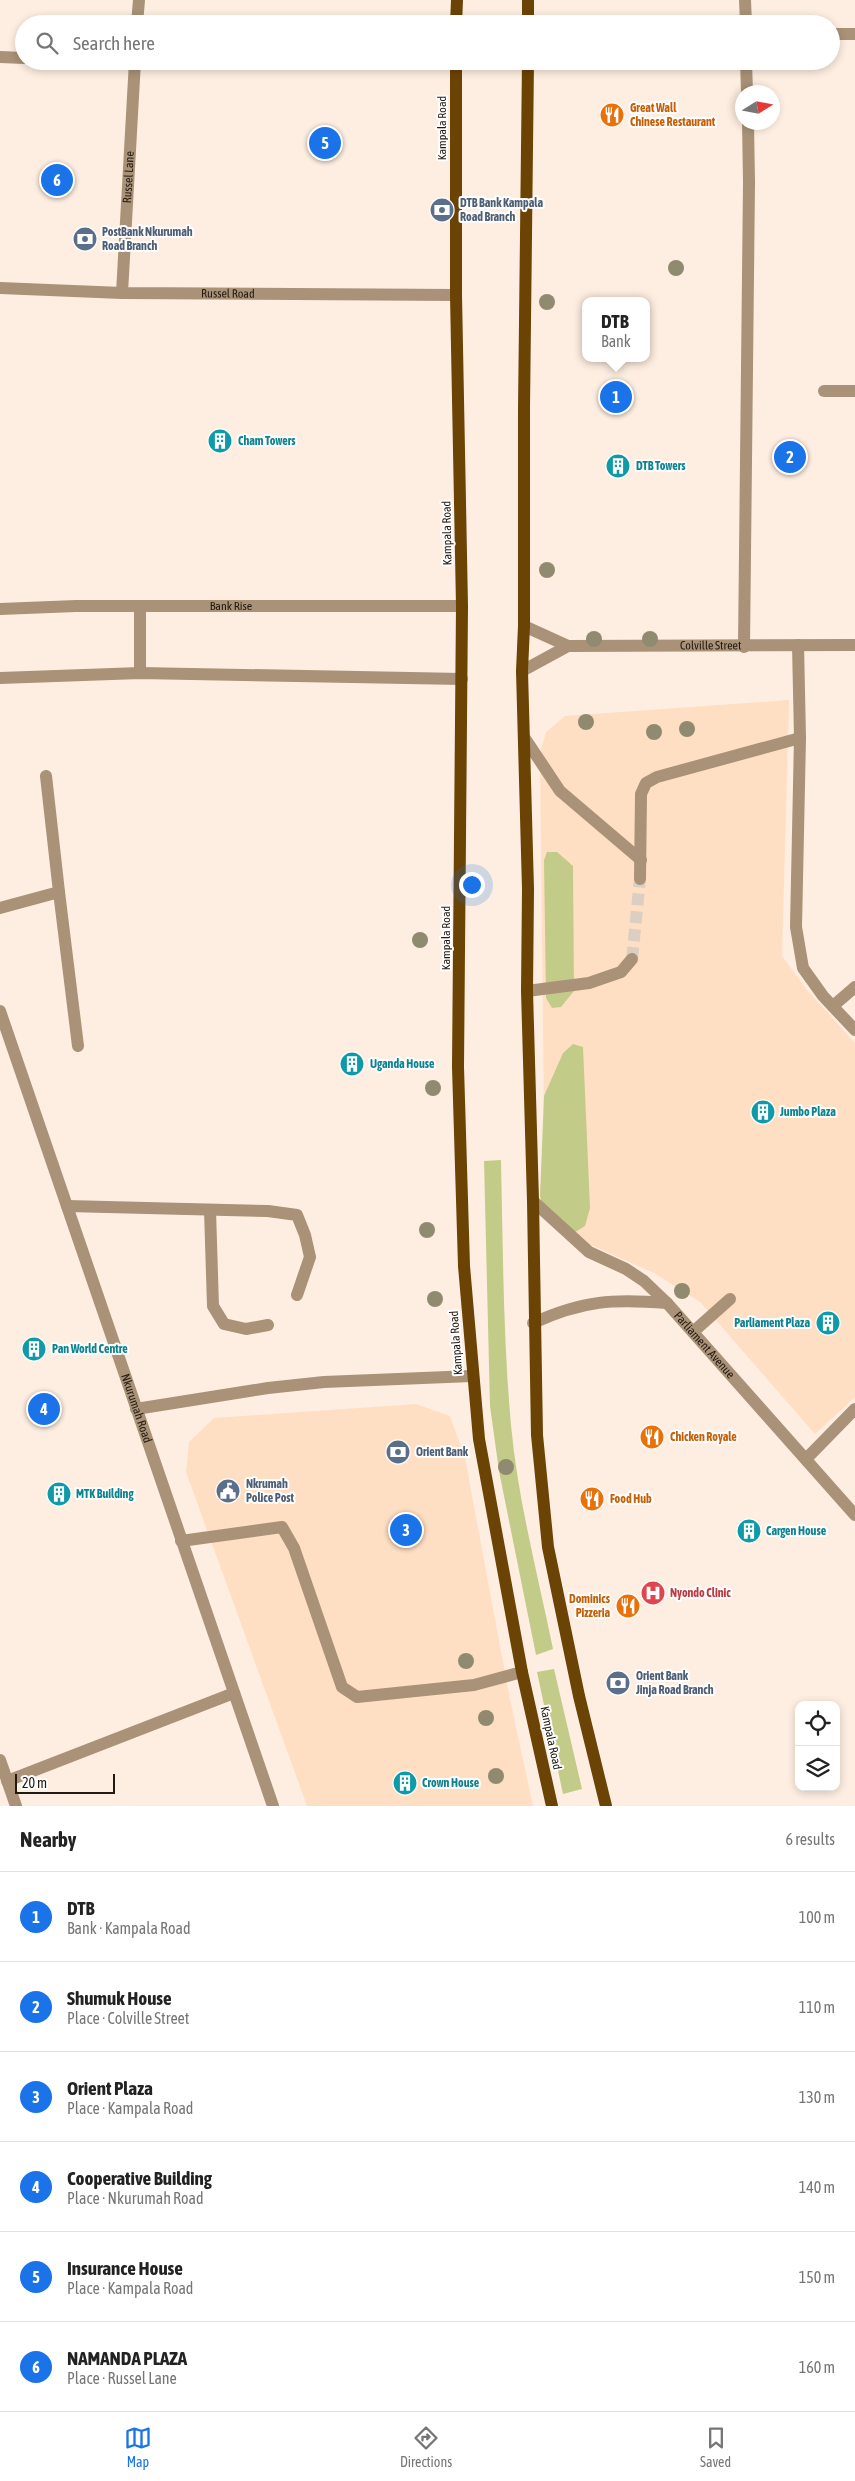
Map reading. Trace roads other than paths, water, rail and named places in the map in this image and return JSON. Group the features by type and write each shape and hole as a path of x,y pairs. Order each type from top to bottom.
{"main road":[{"path":"456,15 457,0"},
{"path":"528,0 528,15"},
{"name":"Kampala Road","path":"456,70 456,295 462,606 458,1067 464,1266 472,1376 479,1439 522,1672 552,1806"},
{"path":"528,70 524,409 524,626 522,671 528,889 527,991 537,1435 548,1547 579,1696 606,1806"}],"street":[{"path":"138,15 139,0"},
{"path":"745,0 746,15"},
{"path":"840,34 855,34"},
{"path":"0,57 15,58"},
{"name":"Russel Lane","path":"122,293 135,70"},
{"path":"746,70 747,85"},
{"path":"744,647 748,130"},
{"name":"Russel Road","path":"0,288 122,293 456,295"},
{"path":"824,391 855,391"},
{"name":"Bank Rise","path":"0,609 76,606 462,606"},
{"path":"140,606 140,673"},
{"name":"Colville Street","path":"524,626 568,646 744,647 855,645"},
{"path":"798,645 800,738 796,927 803,968 855,1030"},
{"name":"Colville Street","path":"522,671 568,646"},
{"path":"0,678 140,673 462,678"},
{"path":"524,737 560,791 641,860"},
{"path":"640,879 641,794 646,783 657,777 800,738"},
{"path":"46,776 78,1046"},
{"path":"0,908 60,892"},
{"path":"527,991 589,983 620,972 632,959"},
{"path":"833,1006 855,987"},
{"name":"Nkurumah Road","path":"0,1011 273,1806"},
{"name":"Parliament Avenue","path":"533,1201 589,1252 626,1269 644,1281 667,1303 855,1515"},
{"path":"67,1206 210,1210 297,1215 305,1235 310,1257 297,1295"},
{"path":"210,1210 213,1306 224,1324 246,1329 268,1325"},
{"path":"693,1332 730,1299"},
{"path":"534,1323 562,1310 596,1302 614,1300 667,1303"},
{"path":"136,1409 268,1388 324,1382 472,1376"},
{"path":"806,1459 855,1409"},
{"path":"181,1541 282,1527 294,1548 342,1687 357,1697 474,1685 522,1672"},
{"path":"7,1781 234,1692"},
{"path":"0,1760 16,1806"}],"tunnel":[{"path":"632,959 640,879"}],"place":[{"name":"Great Wall Chinese Restaurant","path":"612,115"},
{"name":"Insurance House","path":"325,143"},
{"name":"NAMANDA PLAZA","path":"57,180"},
{"name":"DTB Bank Kampala Road Branch","path":"442,210"},
{"name":"PostBank Nkurumah Road Branch","path":"85,239"},
{"name":"DTB","path":"616,397"},
{"name":"Cham Towers","path":"220,441"},
{"name":"Shumuk House","path":"790,457"},
{"name":"DTB Towers","path":"618,466"},
{"name":"Uganda House","path":"352,1064"},
{"name":"Jumbo Plaza","path":"763,1112"},
{"name":"Parliament Plaza","path":"828,1323"},
{"name":"Pan World Centre","path":"34,1349"},
{"name":"Cooperative Building","path":"44,1409"},
{"name":"Chicken Royale","path":"652,1437"},
{"name":"Orient Bank","path":"398,1452"},
{"name":"Nkrumah Police Post","path":"228,1491"},
{"name":"MTK Building","path":"59,1494"},
{"name":"Food Hub","path":"592,1499"},
{"name":"Orient Plaza","path":"406,1530"},
{"name":"Cargen House","path":"749,1531"},
{"name":"Nyondo Clinic","path":"653,1593"},
{"name":"Dominics Pizzeria","path":"628,1606"},
{"name":"Orient Bank Jinja Road Branch","path":"618,1683"},
{"name":"Crown House","path":"405,1783"}]}
